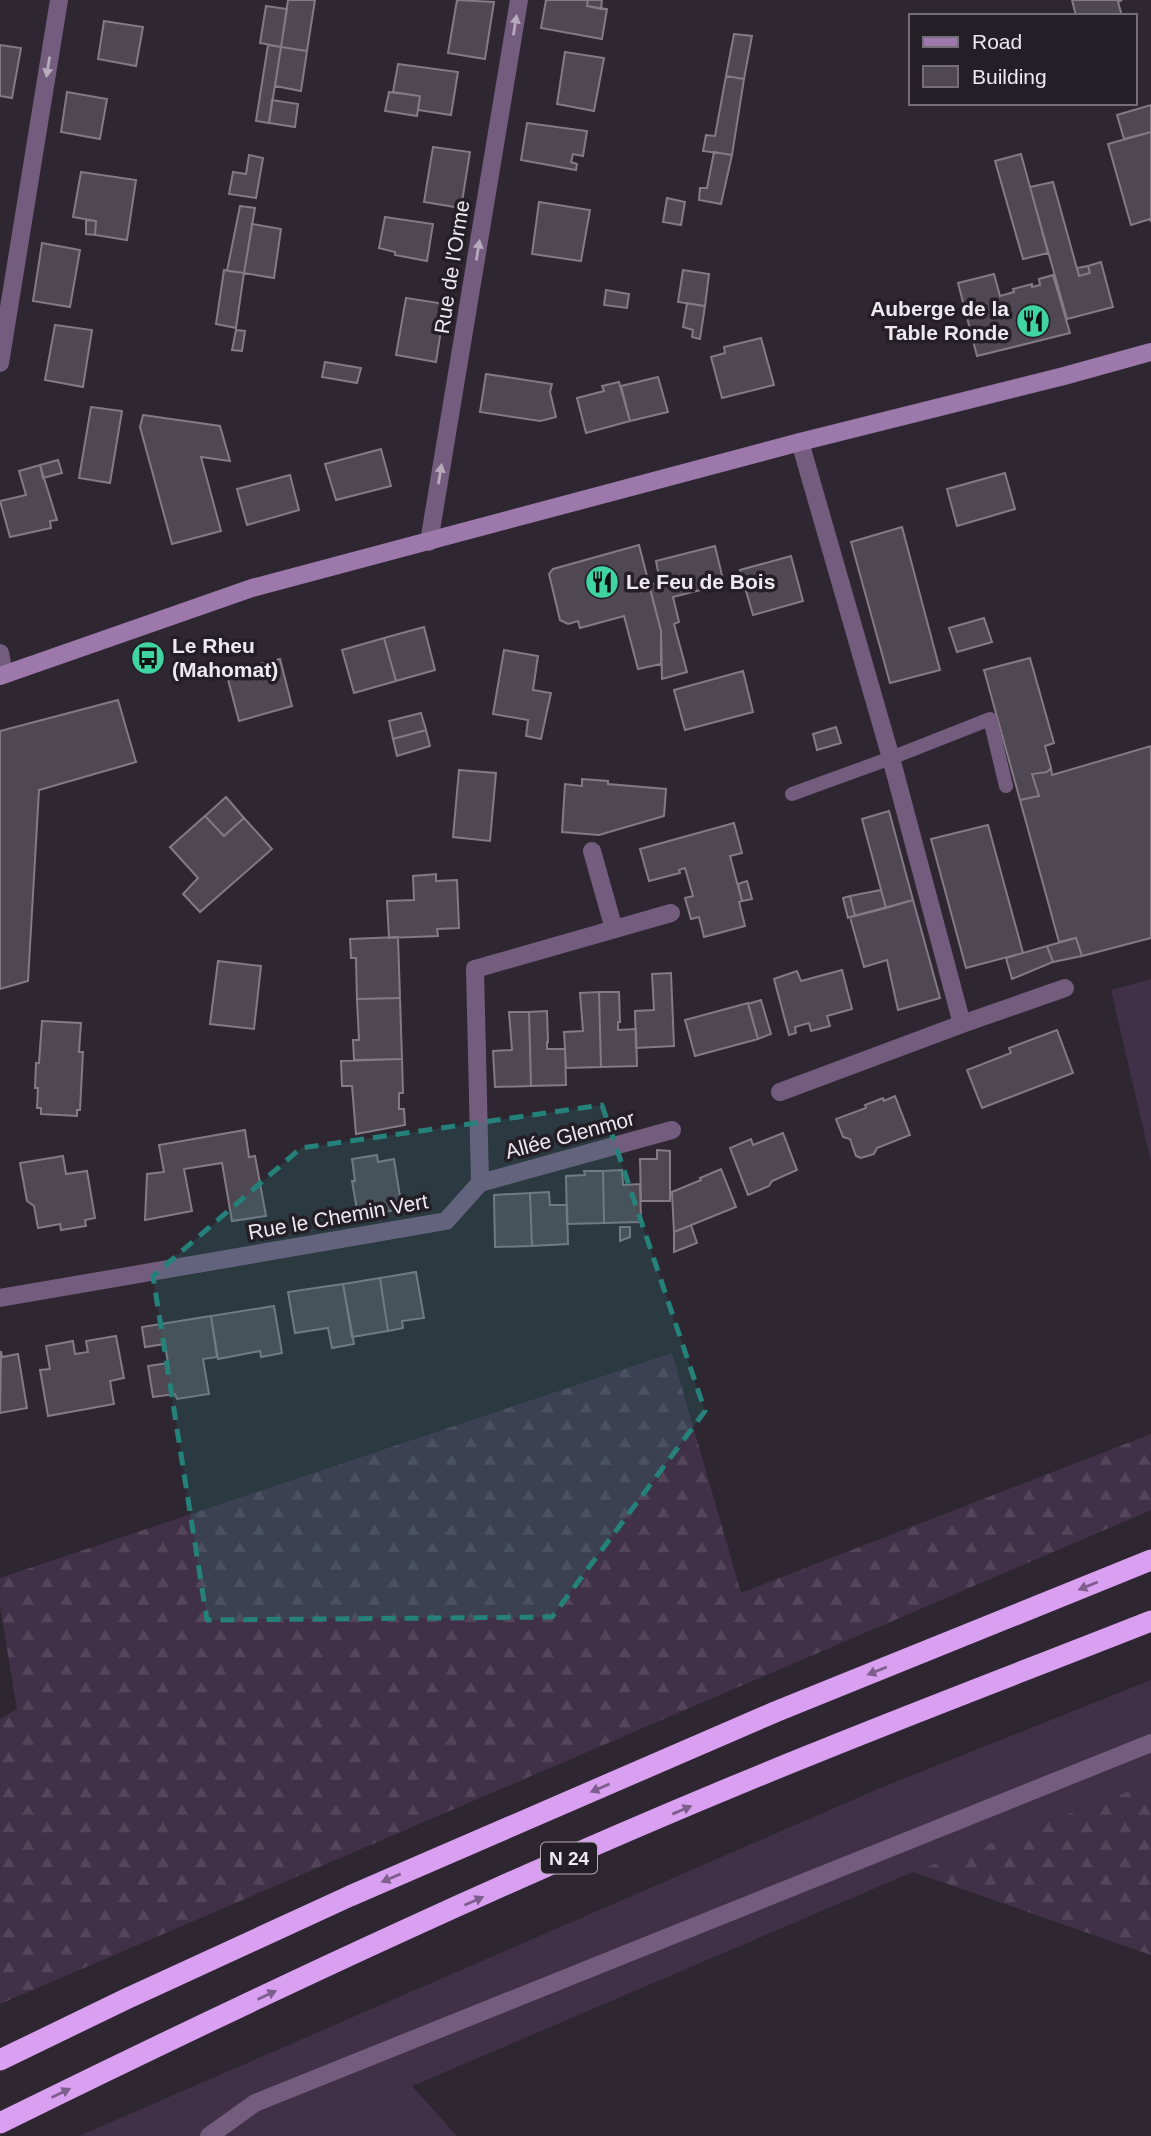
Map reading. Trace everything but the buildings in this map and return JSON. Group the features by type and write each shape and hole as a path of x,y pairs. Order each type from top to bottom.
{"highway":[{"name":"N 24","path":"0,2060 126,1998 363,1890 775,1712 1151,1560"},
{"name":"N 24","path":"0,2123 354,1954 588,1850 809,1756 1151,1622"}],"main road":[{"path":"2,675 252,588 1151,352"}],"street":[{"path":"0,363 59,0"},
{"name":"Rue de l'Orme","path":"429,542 519,0"},
{"path":"800,442 891,758 962,1024"},
{"path":"0,653 2,675"},
{"path":"592,851 614,929"},
{"path":"480,1184 475,969 671,913"},
{"path":"780,1092 1065,988"},
{"name":"Allée Glenmor","path":"480,1184 672,1130"},
{"name":"Rue le Chemin Vert","path":"0,1298 446,1221 480,1184"},
{"path":"209,2136 255,2103 1151,1743"}],"lane":[{"path":"792,794 990,719 1006,786"}],"highlighted area":[{"path":"602,1105 705,1411 552,1617 207,1620 153,1276 301,1148"}],"green space":[{"path":"1151,979 1151,1162 1111,990"},
{"path":"672,1353 741,1593 1151,1434 1151,1510 0,2004 0,1719 17,1709 0,1606 0,1578"},
{"path":"1151,1680 1151,1783 913,1872 412,2086 457,2136 79,2136 878,1789"},
{"path":"1151,1783 1151,1955 913,1872"}],"place":[{"name":"Auberge de la Table Ronde","path":"1033,321"},
{"name":"Le Feu de Bois","path":"602,582"},
{"name":"Le Rheu (Mahomat)","path":"148,658"}]}
